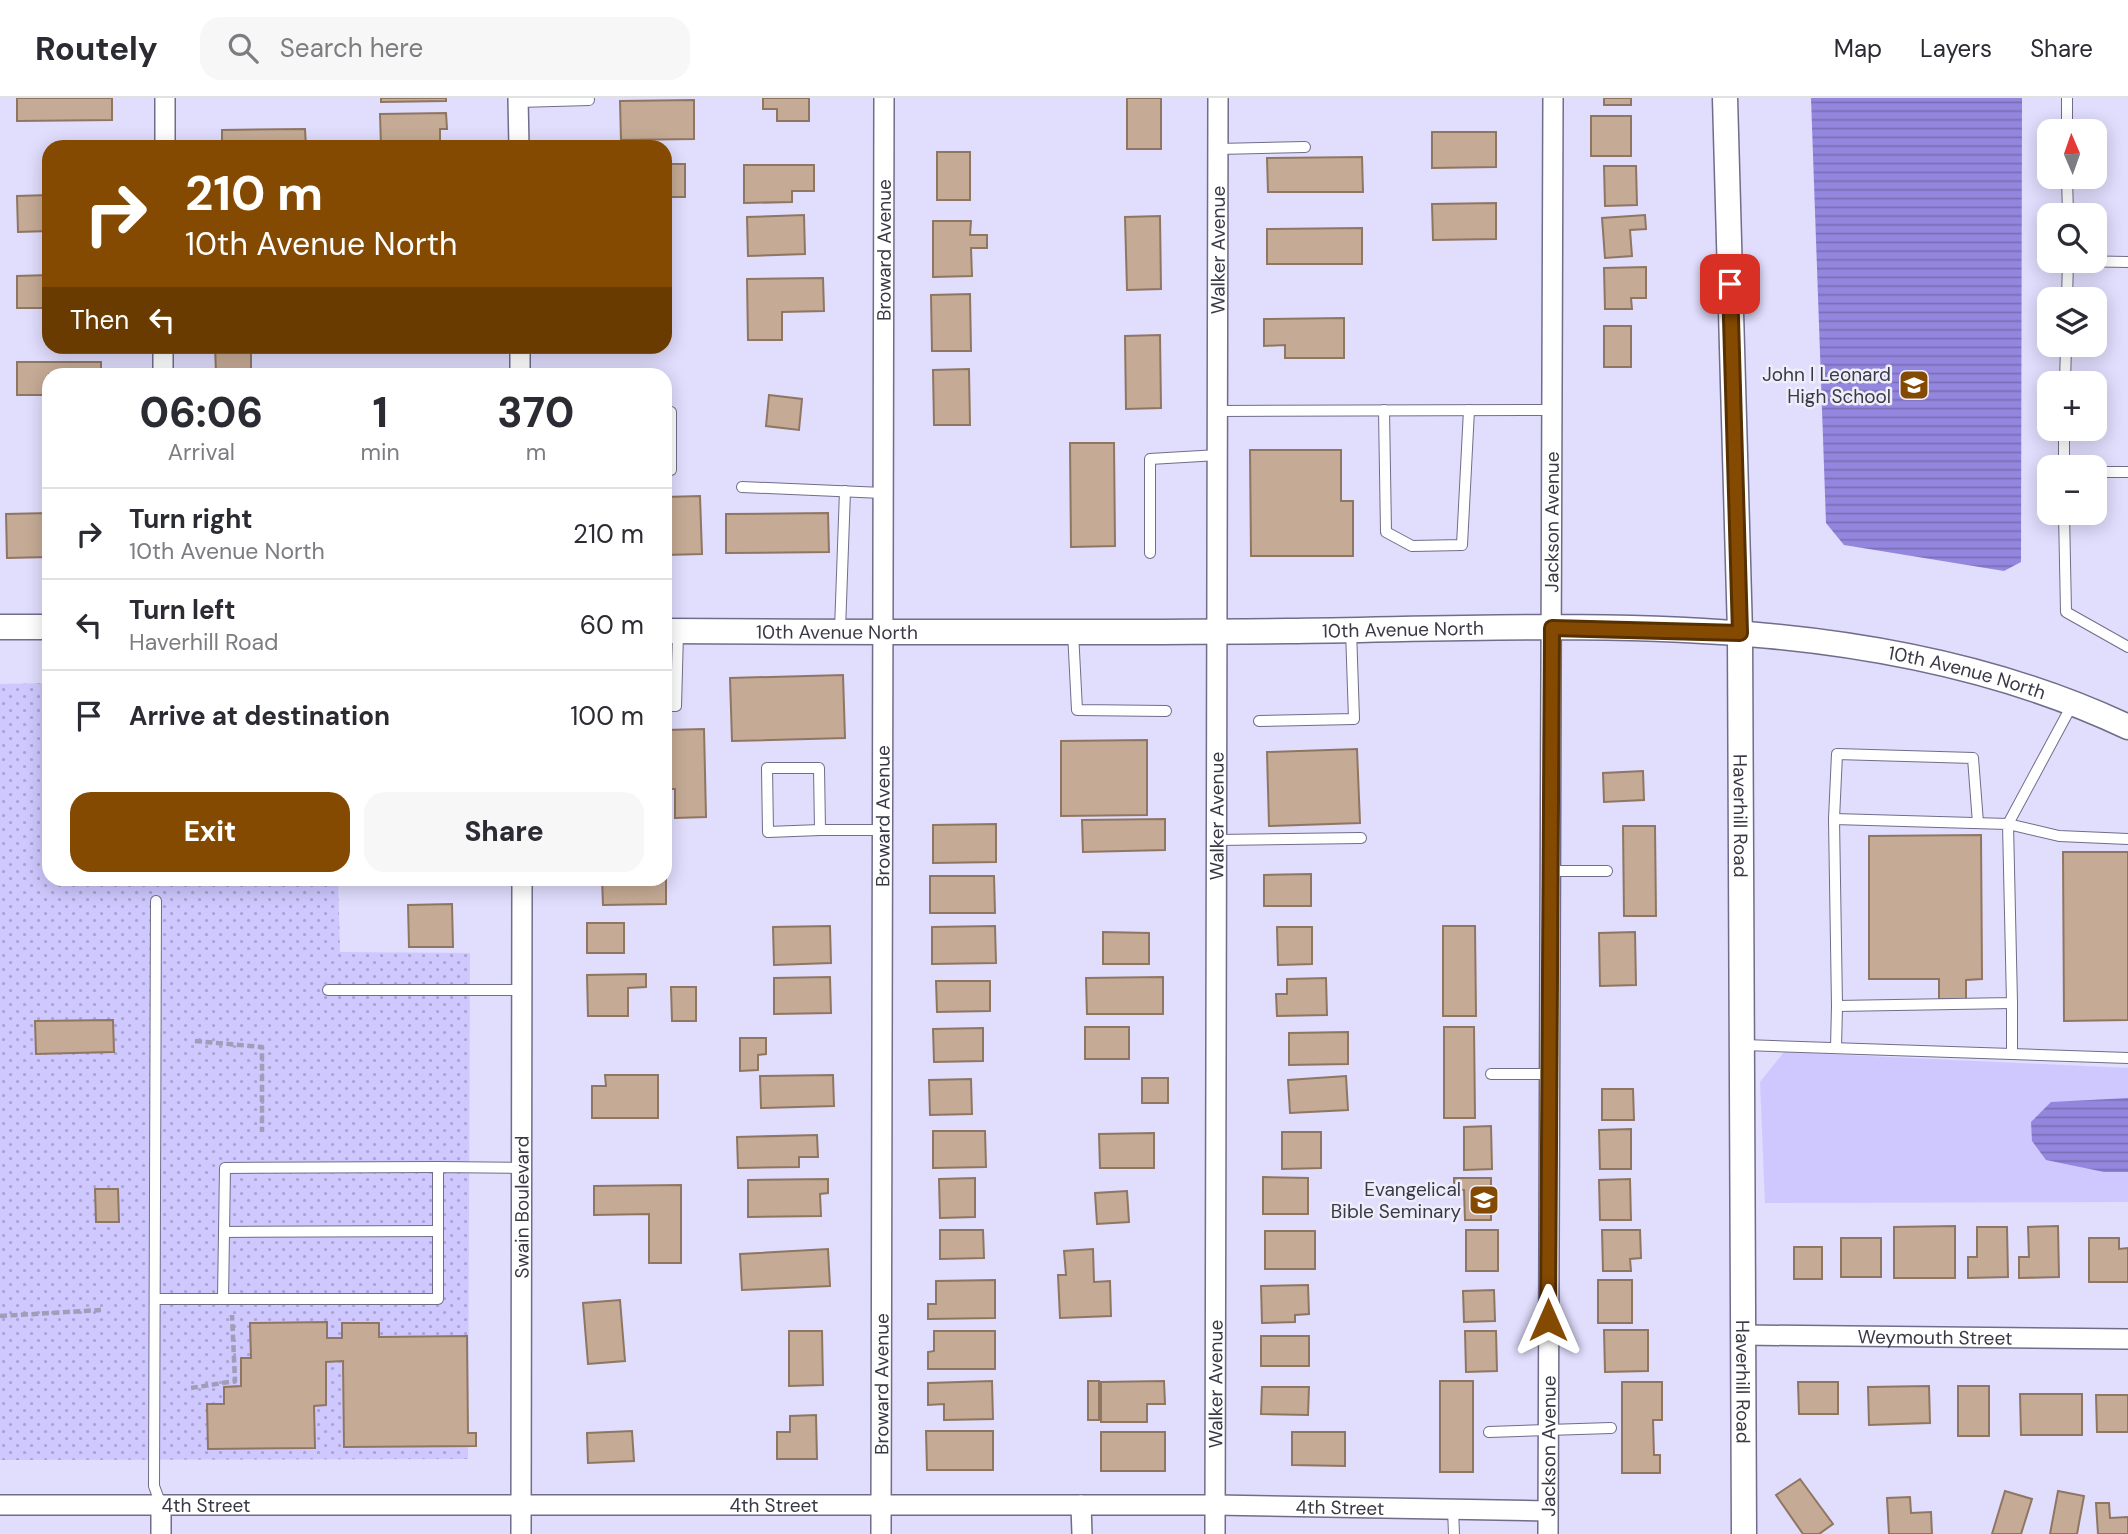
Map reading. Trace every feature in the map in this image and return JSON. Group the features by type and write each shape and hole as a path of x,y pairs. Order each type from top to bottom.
{"street":[{"path":"165,98 165,140"},
{"name":"Broward Avenue","path":"881,1534 884,98"},
{"name":"Walker Avenue","path":"1215,1534 1219,98"},
{"name":"Jackson Avenue","path":"1548,1534 1553,98"},
{"name":"Haverhill Road","path":"1725,98 1740,633 1744,1534"},
{"path":"518,100 519,140"},
{"path":"0,627 42,626"},
{"name":"10th Avenue North","path":"672,631 1073,632 1552,628 1740,633 1899,653 2008,679 2128,727"},
{"name":"Swain Boulevard","path":"521,1534 522,886"},
{"name":"Weymouth Street","path":"1743,1335 2128,1339"},
{"name":"4th Street","path":"0,1505 1215,1505 1547,1511"},
{"path":"161,1505 161,1534"},
{"path":"1081,1505 1082,1534"}],"lane":[{"path":"2067,98 2067,119"},
{"path":"518,100 589,100"},
{"path":"1218,149 1305,147"},
{"path":"2107,262 2128,262"},
{"path":"1384,410 1385,532 1412,546 1462,545 1469,410"},
{"path":"1218,411 1552,410"},
{"path":"1150,553 1150,459 1218,456"},
{"path":"2107,472 2128,472"},
{"path":"742,487 883,493"},
{"path":"840,632 845,491"},
{"path":"2064,525 2066,612 2128,647"},
{"path":"1259,721 1354,719 1352,630"},
{"path":"1073,632 1077,710 1166,711"},
{"path":"672,646 676,706 672,706"},
{"path":"2012,1054 2008,824 2073,703"},
{"path":"1836,1048 1834,819 1838,754 1973,758 1978,823"},
{"path":"820,830 819,768 767,768 768,832 883,830"},
{"path":"1834,819 2008,824 2059,836 2128,839"},
{"path":"1217,840 1361,838"},
{"path":"1550,871 1607,871"},
{"path":"156,901 154,1486 161,1505"},
{"path":"328,990 522,989"},
{"path":"1837,1006 2012,1003"},
{"path":"1742,1045 2128,1058"},
{"path":"1490,1074 1549,1074"},
{"path":"155,1299 438,1299 438,1167"},
{"path":"223,1299 225,1168 522,1168"},
{"path":"224,1232 438,1231"},
{"path":"1489,1432 1611,1428"},
{"path":"1453,1509 1454,1534"}],"path":[{"path":"195,1041 262,1047 262,1132"},
{"path":"0,1316 101,1310"},
{"path":"191,1388 235,1381 232,1315"}],"shaded area":[{"path":"1811,98 2022,98 2021,562 2004,571 1844,545 1826,523"},
{"path":"42,683 42,886 338,886 340,952 470,953 468,1459 0,1460 0,684"},
{"path":"1784,1052 2128,1068 2128,1202 1765,1203 1760,1082"},
{"path":"2128,1098 2128,1172 2104,1172 2046,1160 2032,1141 2031,1122 2051,1102"}],"building":[{"path":"17,98 112,98 112,120 17,121"},
{"path":"381,98 446,98 446,101 381,102"},
{"path":"763,98 809,98 809,121 777,121 777,109 763,109"},
{"path":"1127,98 1161,98 1161,149 1127,149"},
{"path":"1604,98 1631,98 1631,105 1604,105"},
{"path":"694,100 694,139 621,140 620,101"},
{"path":"446,113 447,129 440,129 440,140 381,140 380,114"},
{"path":"1591,116 1631,116 1631,156 1591,156"},
{"path":"305,129 306,140 222,140 222,130"},
{"path":"1432,132 1496,132 1496,167 1432,168"},
{"path":"937,152 970,152 970,200 937,200"},
{"path":"1362,157 1363,192 1268,192 1267,158"},
{"path":"672,164 685,164 685,197 672,197"},
{"path":"744,165 814,165 814,191 792,191 792,202 744,203"},
{"path":"1604,166 1636,166 1637,205 1605,206"},
{"path":"42,195 42,231 18,232 17,196"},
{"path":"1496,203 1496,239 1433,240 1432,204"},
{"path":"804,215 805,254 748,256 747,217"},
{"path":"1645,215 1646,229 1630,230 1632,256 1605,258 1602,218"},
{"path":"1160,216 1161,289 1127,290 1125,217"},
{"path":"933,221 971,221 970,235 987,235 987,248 971,248 972,276 933,277"},
{"path":"1362,228 1362,264 1267,264 1267,229"},
{"path":"1646,267 1646,298 1631,298 1632,309 1605,309 1604,268"},
{"path":"42,275 42,308 17,308 17,276"},
{"path":"823,278 824,311 782,312 782,340 748,340 747,279"},
{"path":"970,294 971,351 932,351 931,295"},
{"path":"1344,318 1344,358 1285,358 1285,345 1264,346 1264,319"},
{"path":"1604,326 1631,326 1631,367 1604,367"},
{"path":"1160,335 1161,408 1126,409 1125,336"},
{"path":"215,354 251,354 251,368 216,368"},
{"path":"17,362 101,362 101,368 42,368 42,395 17,395"},
{"path":"969,369 970,425 934,425 933,370"},
{"path":"769,395 802,399 799,430 766,426"},
{"path":"1070,443 1114,443 1115,546 1071,547"},
{"path":"1250,450 1341,450 1341,501 1353,501 1353,556 1251,556"},
{"path":"700,496 702,554 672,555 672,497"},
{"path":"42,513 42,557 7,558 6,514"},
{"path":"828,513 829,552 726,553 726,514"},
{"path":"843,675 845,738 732,741 730,678"},
{"path":"704,729 706,817 675,818 672,730"},
{"path":"1147,740 1147,815 1061,816 1061,741"},
{"path":"1357,749 1360,823 1269,826 1267,752"},
{"path":"1643,771 1644,800 1604,802 1603,773"},
{"path":"1165,819 1165,850 1083,852 1082,820"},
{"path":"996,824 996,862 933,863 933,825"},
{"path":"1623,826 1655,826 1656,916 1624,916"},
{"path":"1981,835 1982,979 1966,980 1966,999 1939,999 1939,979 1869,979 1869,836"},
{"path":"2063,852 2128,852 2128,1020 2064,1021"},
{"path":"1311,874 1311,906 1264,906 1264,875"},
{"path":"930,876 994,876 995,913 930,913"},
{"path":"602,886 666,886 666,904 603,905"},
{"path":"452,904 453,947 409,947 408,905"},
{"path":"587,923 624,923 624,953 587,953"},
{"path":"830,926 831,963 774,965 773,927"},
{"path":"995,926 996,963 932,964 932,927"},
{"path":"1443,926 1475,926 1476,1016 1443,1016"},
{"path":"1277,927 1312,927 1312,964 1278,965"},
{"path":"1103,932 1149,933 1149,964 1103,964"},
{"path":"1635,932 1636,985 1600,986 1599,933"},
{"path":"646,974 646,987 628,988 628,1016 588,1016 587,975"},
{"path":"830,977 831,1013 774,1014 774,978"},
{"path":"1163,977 1163,1014 1087,1014 1086,978"},
{"path":"1326,978 1327,1015 1277,1016 1276,994 1287,994 1287,979"},
{"path":"936,981 990,981 990,1011 937,1012"},
{"path":"671,987 696,987 696,1021 672,1021"},
{"path":"113,1020 114,1052 36,1054 35,1021"},
{"path":"1085,1027 1129,1027 1129,1059 1085,1059"},
{"path":"1444,1027 1474,1027 1475,1118 1444,1118"},
{"path":"983,1028 983,1061 934,1062 933,1029"},
{"path":"1348,1032 1348,1064 1289,1065 1289,1033"},
{"path":"740,1038 766,1038 766,1054 758,1055 758,1070 740,1071"},
{"path":"605,1075 658,1075 658,1118 592,1118 592,1086 606,1086"},
{"path":"833,1075 834,1106 761,1108 760,1076"},
{"path":"1346,1076 1348,1110 1290,1113 1288,1080"},
{"path":"1142,1078 1168,1078 1168,1103 1142,1103"},
{"path":"971,1079 972,1114 930,1115 929,1080"},
{"path":"1602,1089 1633,1089 1634,1120 1602,1120"},
{"path":"1491,1126 1492,1169 1464,1170 1464,1127"},
{"path":"1631,1129 1631,1169 1600,1169 1599,1130"},
{"path":"933,1131 985,1131 986,1167 933,1168"},
{"path":"1282,1132 1321,1132 1321,1168 1282,1169"},
{"path":"1154,1133 1154,1168 1100,1168 1099,1134"},
{"path":"817,1135 818,1157 799,1157 799,1167 738,1168 737,1137"},
{"path":"1263,1177 1308,1178 1308,1214 1263,1214"},
{"path":"975,1178 975,1217 940,1218 939,1179"},
{"path":"1454,1178 1491,1178 1491,1220 1465,1220 1464,1190 1454,1190"},
{"path":"828,1179 828,1193 820,1194 821,1216 748,1217 748,1180"},
{"path":"1630,1179 1631,1220 1600,1220 1599,1180"},
{"path":"681,1185 681,1263 649,1263 649,1214 594,1215 594,1186"},
{"path":"95,1189 118,1189 119,1222 96,1222"},
{"path":"1127,1191 1129,1222 1097,1224 1095,1193"},
{"path":"1955,1226 1955,1278 1894,1278 1894,1227"},
{"path":"2058,1226 2059,1277 2019,1278 2019,1257 2029,1257 2028,1227"},
{"path":"1977,1227 2007,1227 2008,1277 1968,1278 1968,1257 1977,1257"},
{"path":"940,1230 983,1230 984,1258 940,1259"},
{"path":"1466,1230 1498,1230 1498,1271 1466,1271"},
{"path":"1602,1230 1640,1230 1641,1258 1630,1259 1631,1271 1603,1271"},
{"path":"1265,1231 1315,1231 1315,1269 1265,1269"},
{"path":"1841,1238 1881,1238 1881,1277 1841,1277"},
{"path":"2089,1238 2119,1238 2119,1249 2128,1248 2128,1282 2089,1282"},
{"path":"1794,1247 1822,1247 1822,1279 1794,1279"},
{"path":"828,1249 830,1286 742,1290 740,1254"},
{"path":"1093,1249 1094,1282 1110,1281 1111,1316 1060,1318 1058,1275 1066,1275 1064,1251"},
{"path":"995,1280 995,1318 928,1319 928,1304 936,1304 936,1281"},
{"path":"1598,1280 1632,1280 1632,1323 1598,1323"},
{"path":"1308,1285 1309,1314 1295,1315 1295,1322 1262,1323 1261,1286"},
{"path":"1494,1290 1495,1321 1464,1322 1463,1291"},
{"path":"620,1300 625,1361 588,1364 583,1303"},
{"path":"327,1322 327,1338 342,1338 342,1323 379,1323 379,1337 467,1336 468,1433 476,1433 476,1446 344,1447 343,1361 326,1362 326,1405 314,1406 315,1448 208,1449 207,1404 224,1404 224,1387 241,1386 241,1358 251,1358 250,1323"},
{"path":"1604,1330 1648,1330 1648,1371 1605,1372"},
{"path":"789,1331 822,1331 823,1385 789,1386"},
{"path":"934,1331 995,1331 995,1369 928,1369 928,1352 934,1351"},
{"path":"1465,1331 1496,1331 1497,1371 1466,1372"},
{"path":"1261,1336 1309,1336 1309,1366 1261,1366"},
{"path":"992,1381 993,1419 944,1420 944,1404 928,1405 928,1383"},
{"path":"1088,1381 1099,1381 1099,1420 1088,1420"},
{"path":"1164,1381 1165,1404 1147,1404 1147,1422 1101,1422 1101,1382"},
{"path":"1440,1381 1473,1381 1473,1472 1440,1472"},
{"path":"1622,1382 1662,1382 1662,1420 1653,1420 1654,1455 1660,1455 1660,1473 1622,1473"},
{"path":"1798,1382 1838,1382 1838,1414 1799,1414"},
{"path":"1929,1386 1930,1423 1869,1425 1868,1387"},
{"path":"1958,1386 1989,1386 1989,1436 1958,1436"},
{"path":"1262,1387 1309,1387 1308,1415 1261,1414"},
{"path":"2020,1394 2082,1394 2082,1435 2021,1435"},
{"path":"2096,1395 2128,1395 2128,1432 2097,1432"},
{"path":"816,1415 817,1459 777,1459 777,1432 790,1432 790,1416"},
{"path":"632,1431 634,1461 588,1463 587,1433"},
{"path":"926,1431 993,1431 993,1470 927,1470"},
{"path":"1101,1432 1165,1432 1165,1471 1101,1471"},
{"path":"1292,1432 1345,1432 1345,1466 1292,1465"},
{"path":"1800,1479 1833,1524 1819,1534 1803,1534 1776,1495"},
{"path":"2005,1491 2032,1499 2021,1534 1992,1534"},
{"path":"2058,1491 2084,1496 2077,1534 2050,1534"},
{"path":"1910,1497 1911,1513 1931,1512 1932,1534 1889,1534 1887,1498"},
{"path":"2096,1503 2109,1503 2110,1518 2128,1517 2128,1534 2098,1534"}],"place":[{"name":"John I Leonard High School","path":"1914,385"},
{"name":"Evangelical Bible Seminary","path":"1484,1200"}],"route":[{"path":"1548,1320 1552,628 1740,633 1730,284"}]}
